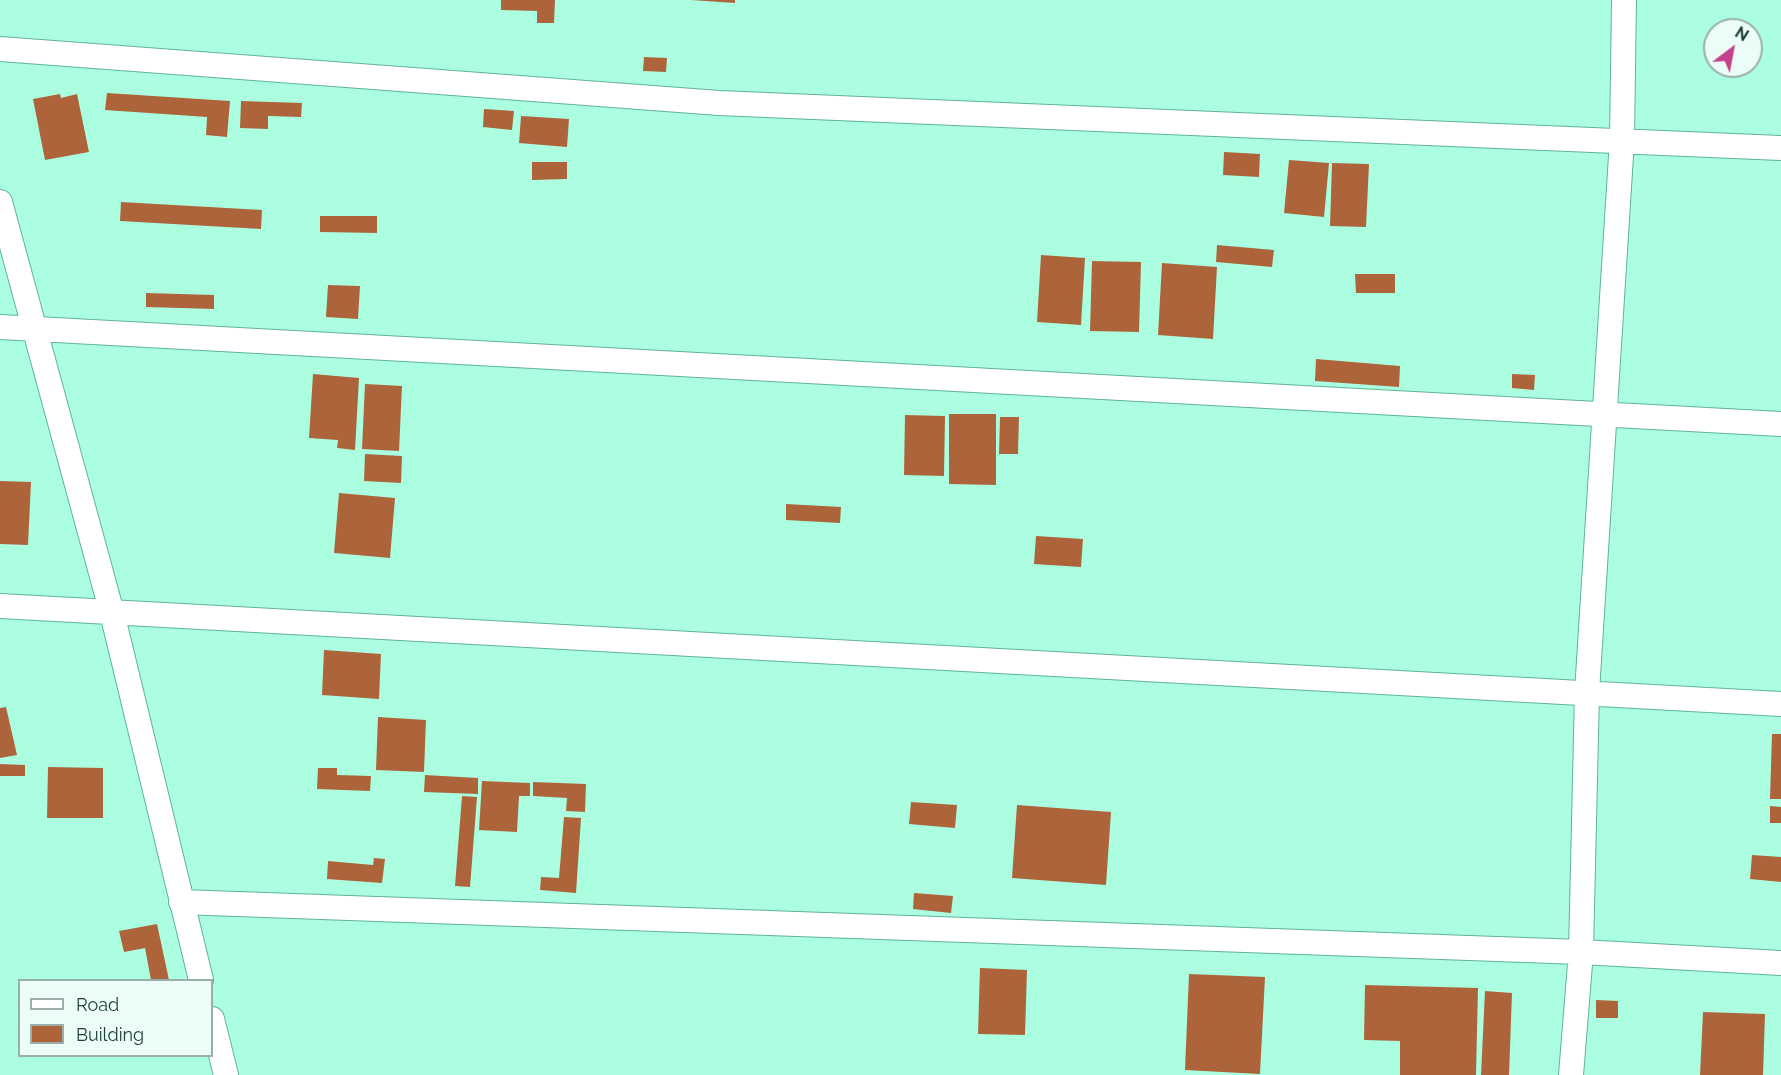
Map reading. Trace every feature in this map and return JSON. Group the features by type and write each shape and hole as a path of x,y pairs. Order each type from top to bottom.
{"street":[{"path":"1571,1075 1581,952 1587,692 1622,140 1624,0"},
{"path":"0,49 719,103 1781,148"},
{"path":"0,202 112,613 200,979"},
{"path":"0,327 1781,424"},
{"path":"0,606 1781,704"},
{"path":"181,902 1581,952 1781,963"},
{"path":"213,1023 226,1075"}],"building":[{"path":"501,0 555,0 554,23 537,23 537,11 501,10"},
{"path":"691,0 735,0 735,3"},
{"path":"644,57 667,58 666,72 643,71"},
{"path":"107,93 230,101 227,137 206,135 207,117 105,110"},
{"path":"60,94 61,98 77,94 89,152 45,160 33,99"},
{"path":"241,101 302,103 301,117 268,116 268,129 240,128"},
{"path":"484,109 514,111 512,130 483,127"},
{"path":"521,116 569,119 567,147 519,143"},
{"path":"1224,152 1260,154 1259,177 1223,175"},
{"path":"1289,160 1329,163 1324,217 1284,213"},
{"path":"532,162 567,162 567,179 532,180"},
{"path":"1332,163 1369,164 1366,227 1330,226"},
{"path":"121,202 262,210 261,229 120,221"},
{"path":"320,216 377,216 377,233 320,232"},
{"path":"1217,245 1274,250 1272,267 1216,262"},
{"path":"1041,255 1085,258 1081,325 1037,322"},
{"path":"1092,261 1141,262 1139,332 1090,331"},
{"path":"1162,263 1217,267 1213,339 1158,335"},
{"path":"1355,274 1395,274 1395,293 1356,293"},
{"path":"328,285 360,286 358,319 326,317"},
{"path":"146,293 214,295 214,309 146,307"},
{"path":"1316,359 1400,366 1399,387 1315,381"},
{"path":"313,374 359,378 355,450 337,448 338,440 309,438"},
{"path":"1512,374 1535,375 1534,390 1512,388"},
{"path":"365,384 402,386 399,451 362,449"},
{"path":"949,414 996,414 996,485 949,484"},
{"path":"905,415 945,416 944,476 904,475"},
{"path":"1000,417 1019,417 1018,454 999,454"},
{"path":"365,454 402,456 401,483 364,481"},
{"path":"0,481 31,482 28,545 0,544"},
{"path":"339,493 395,498 390,558 334,553"},
{"path":"786,504 841,507 840,523 786,520"},
{"path":"1036,536 1083,539 1081,567 1034,564"},
{"path":"324,650 381,654 379,699 322,695"},
{"path":"6,707 17,755 0,758 0,708"},
{"path":"378,717 426,720 424,772 376,770"},
{"path":"1772,734 1781,734 1781,799 1770,799"},
{"path":"0,764 25,765 25,776 0,776"},
{"path":"48,767 103,768 103,818 47,818"},
{"path":"318,768 337,768 337,775 371,776 370,791 317,789"},
{"path":"425,775 478,778 478,794 424,792"},
{"path":"482,781 530,783 530,796 519,796 517,832 479,830"},
{"path":"533,782 586,784 585,812 566,811 567,798 533,796"},
{"path":"462,796 477,797 470,887 455,886"},
{"path":"911,802 957,805 955,828 909,824"},
{"path":"1017,805 1111,812 1106,885 1012,878"},
{"path":"1770,806 1781,807 1781,823 1770,823"},
{"path":"564,817 581,818 576,893 540,890 541,877 559,878"},
{"path":"1752,855 1781,857 1781,882 1750,879"},
{"path":"374,858 385,859 382,883 327,879 328,861 373,865"},
{"path":"914,893 953,896 951,913 913,909"},
{"path":"157,924 169,979 151,979 145,948 124,952 119,931"},
{"path":"980,968 1027,970 1025,1035 978,1034"},
{"path":"1189,974 1265,977 1260,1074 1185,1070"},
{"path":"1365,985 1478,988 1476,1075 1400,1075 1400,1041 1364,1040"},
{"path":"1485,991 1512,993 1509,1075 1481,1075"},
{"path":"1596,1000 1618,1001 1618,1018 1596,1018"},
{"path":"1703,1012 1765,1014 1763,1075 1700,1075"}]}
